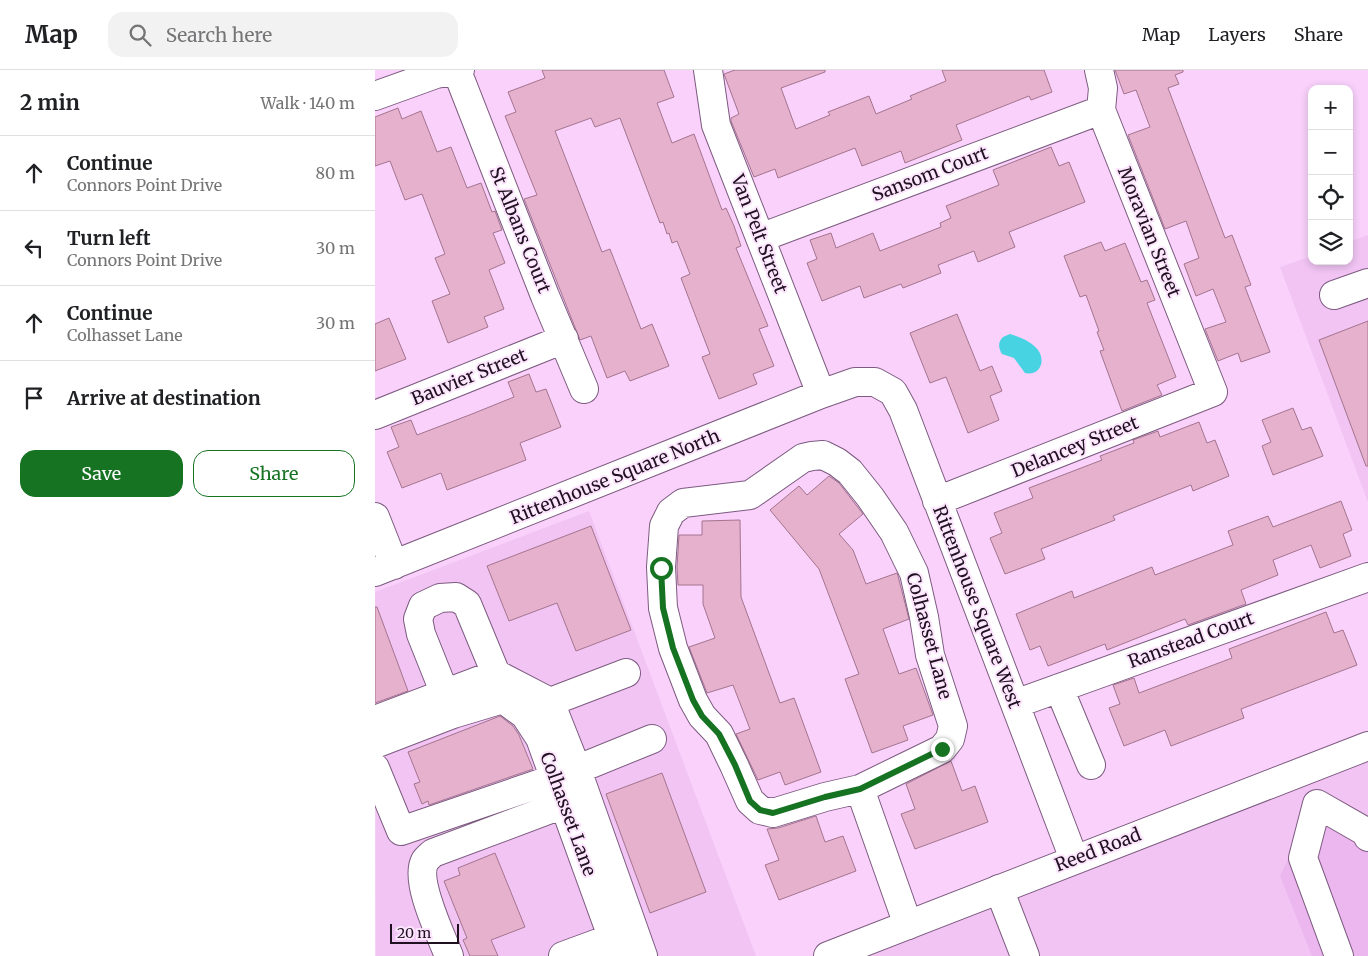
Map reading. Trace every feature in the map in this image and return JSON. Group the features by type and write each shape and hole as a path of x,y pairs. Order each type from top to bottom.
{"street":[{"name":"Van Pelt Street","path":"708,70 716,125 821,394"},
{"name":"Moravian Street","path":"1099,70 1103,88 1101,110 1213,392"},
{"path":"375,96 436,74 458,71"},
{"name":"St Albans Court","path":"458,71 584,389"},
{"name":"Sansom Court","path":"761,238 1101,110"},
{"path":"1334,294 1368,283"},
{"name":"Bauvier Street","path":"375,415 564,339"},
{"name":"Rittenhouse Square North","path":"384,569 855,382"},
{"name":"Rittenhouse Square West","path":"855,382 875,382 893,392 903,410 1074,860"},
{"name":"Delancey Street","path":"937,501 1213,392"},
{"name":"Colhasset Lane","path":"823,455 837,462 850,472 871,497 894,532 914,574 930,655 953,726 950,739 942,749 860,789 825,797 773,813 760,810 750,801 735,765 719,734 702,716 693,700 673,648 663,608 661,568 664,526 671,512 683,503 750,495 803,458 812,456 823,455"},
{"path":"375,517 384,569"},
{"name":"Ranstead Court","path":"1015,704 1368,576"},
{"name":"Colhasset Lane","path":"449,704 421,634 418,619 423,606 440,598 456,597 467,604 496,674 514,707 540,738 566,774 563,804 616,947"},
{"path":"375,720 449,704 514,707 550,702 626,673"},
{"path":"375,744 449,704 496,674 550,702"},
{"path":"1059,688 1091,766"},
{"name":"Colhasset Lane","path":"550,702 566,774 643,956"},
{"path":"375,768 401,831 566,774 652,739"},
{"name":"Reed Road","path":"828,956 1368,746"},
{"path":"1305,770 1317,804 1303,858 1339,956"},
{"path":"860,789 908,925"},
{"path":"449,956 423,890 422,873 425,861 433,853 563,804"},
{"path":"1317,804 1366,832 1368,837"},
{"path":"999,889 1025,956"},
{"path":"563,956 616,947"}],"shaded area":[{"path":"1368,235 1368,502 1280,267 1308,257 1308,265 1353,265 1353,241"},
{"path":"1010,334 1029,342 1038,350 1041,363 1038,370 1025,373 1014,358 1002,354 999,343 1003,337"},
{"path":"589,511 756,956 376,956 375,592"},
{"path":"1368,748 1368,956 829,956"},
{"path":"1342,801 1368,818 1368,956 1312,956 1280,876 1291,853 1300,820"}],"building":[{"path":"542,70 664,70 674,97 657,103 672,143 694,134 722,210 726,208 734,226 741,246 736,248 768,326 759,329 774,366 753,374 757,384 719,399 702,357 710,354 681,278 690,274 677,241 672,243 663,222 660,223 620,118 595,127 591,118 555,131 602,252 610,249 641,329 652,324 669,366 630,381 625,371 607,378 591,336 580,340 524,199 537,195 505,116 516,112 508,92 545,78"},
{"path":"735,70 825,70 825,72 781,88 796,129 830,115 828,112 869,96 876,114 912,99 910,96 946,81 942,70 1044,70 1052,92 1031,100 1029,96 956,125 962,140 905,163 901,151 862,166 855,148 778,178 775,169 754,177 731,121 731,118 739,114 724,74"},
{"path":"1115,70 1183,70 1183,72 1175,75 1179,84 1168,88 1225,238 1232,235 1251,285 1245,287 1270,352 1241,362 1238,353 1218,361 1205,329 1226,322 1213,289 1196,296 1184,264 1199,258 1186,221 1165,229 1128,135 1150,127 1136,90 1124,94"},
{"path":"398,108 402,119 421,111 437,152 451,147 467,188 481,183 492,212 495,211 502,230 493,233 505,263 489,270 504,309 484,317 488,327 448,343 432,301 450,294 435,258 445,254 422,194 405,200 390,161 375,166 375,117"},
{"path":"1051,147 1059,166 1069,162 1085,202 1009,232 1015,247 978,262 974,251 938,265 941,273 903,288 901,284 864,298 860,286 822,301 807,263 817,259 810,240 831,233 836,248 873,233 880,251 941,227 940,223 951,218 946,206 999,185 993,170"},
{"path":"1101,242 1105,251 1125,243 1141,282 1147,280 1155,300 1147,303 1176,377 1157,385 1162,395 1122,411 1100,351 1104,350 1086,295 1080,297 1064,256"},
{"path":"957,314 980,371 992,366 1002,391 990,396 999,420 968,433 946,377 930,383 910,333"},
{"path":"389,318 406,359 375,371 375,324"},
{"path":"1368,321 1368,466 1366,466 1319,340"},
{"path":"529,374 536,392 546,389 561,427 520,443 526,460 447,490 441,473 402,488 387,452 399,447 391,427 411,420 417,435 472,414 514,397 508,382"},
{"path":"1293,408 1302,430 1311,427 1323,456 1273,475 1262,446 1271,442 1262,420"},
{"path":"1199,422 1207,443 1215,440 1229,476 1193,491 1191,485 1113,516 1115,520 1041,549 1045,559 1005,574 990,538 1002,533 994,513 1033,498 1029,488 1102,460 1100,456 1134,443 1133,440 1158,431 1160,437"},
{"path":"829,476 839,483 863,514 839,534 853,550 866,584 897,573 909,619 883,629 899,674 916,668 933,715 903,726 908,740 872,753 845,679 859,674 819,569 770,510 799,486 807,495"},
{"path":"1341,501 1352,530 1343,534 1351,556 1320,568 1311,545 1273,560 1278,575 1241,590 1246,604 1188,625 1185,619 1107,650 1105,644 1048,666 1040,646 1030,650 1016,614 1072,591 1074,598 1152,567 1155,575 1233,545 1228,531 1268,516 1273,527"},
{"path":"740,520 741,597 780,703 794,698 821,772 785,785 780,772 758,780 736,734 750,729 733,685 707,693 689,647 715,638 703,604 703,585 678,585 679,535 702,535 702,521"},
{"path":"591,526 631,630 576,651 557,603 509,621 487,566"},
{"path":"375,607 377,607 408,691 375,703"},
{"path":"1326,612 1334,633 1343,630 1357,665 1241,709 1244,718 1171,746 1165,730 1124,746 1109,708 1120,704 1113,685 1134,678 1139,693 1232,658 1229,649"},
{"path":"500,716 513,726 519,735 533,769 429,805 428,801 422,804 414,784 420,782 408,752"},
{"path":"951,761 962,791 975,786 988,822 915,849 901,814 915,809 906,784"},
{"path":"662,773 706,892 650,913 606,794"},
{"path":"816,816 825,842 843,836 856,871 779,900 765,865 779,860 767,829 778,828"},
{"path":"495,853 525,927 491,940 498,956 470,956 463,940 467,938 444,881 460,875 458,868"}],"route":[{"path":"661,568 663,608 673,648 693,700 702,716 719,734 735,765 750,801 760,810 773,813 825,797 860,789 942,749"}]}
